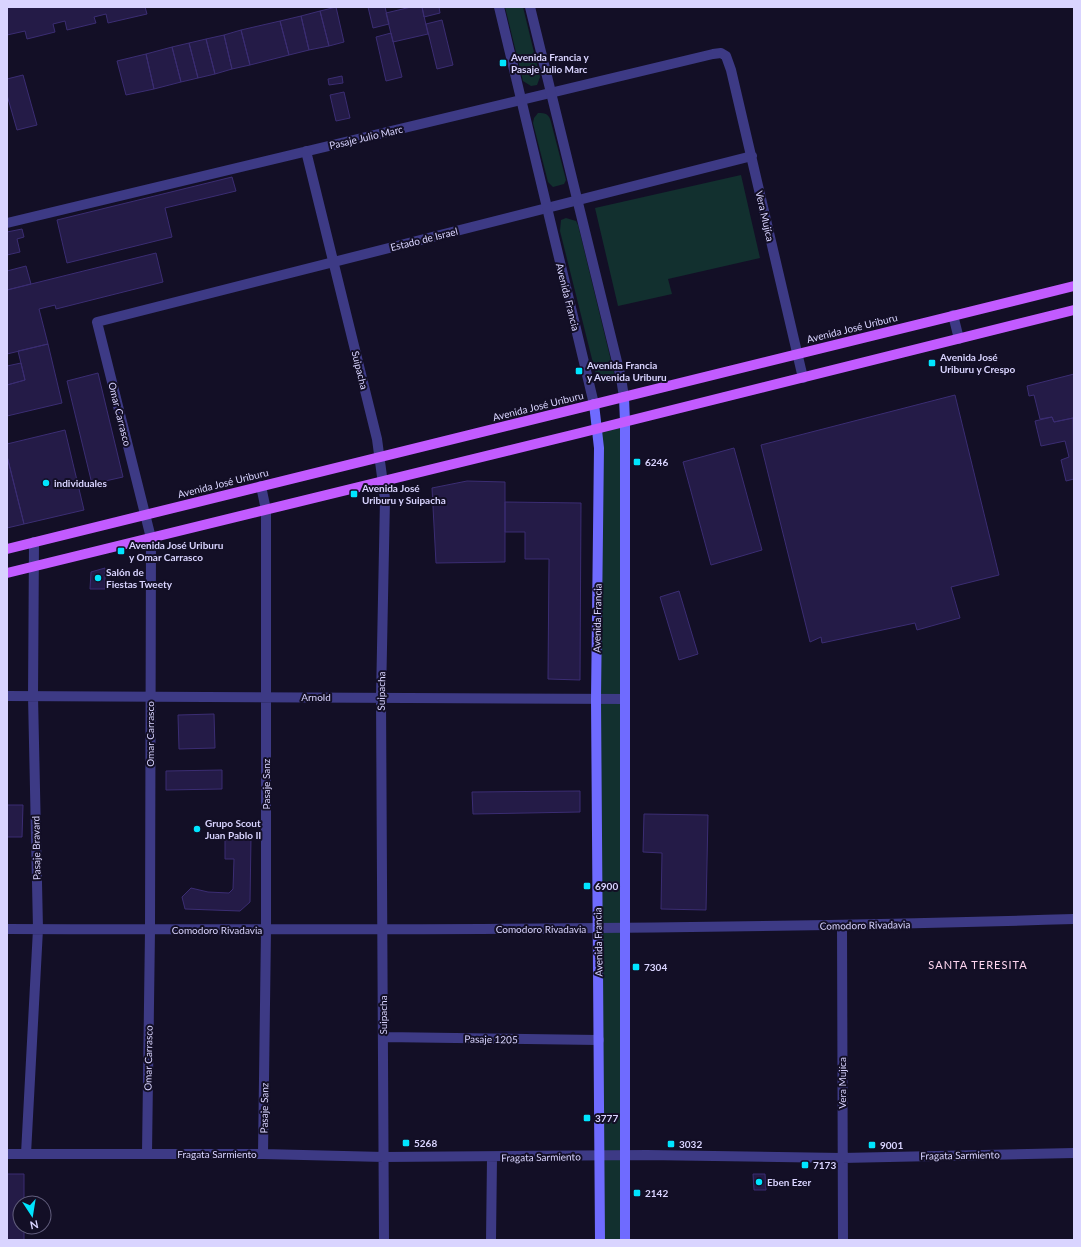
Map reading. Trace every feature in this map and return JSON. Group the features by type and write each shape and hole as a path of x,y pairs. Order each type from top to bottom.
{"main road":[{"name":"Avenida José Uriburu","path":"7,549 1074,286"},
{"path":"7,572 598,429 1074,310"},
{"path":"624,397 625,1240"},
{"name":"Avenida Francia","path":"594,404 600,448 596,699 600,1240"}],"street":[{"name":"Avenida Francia","path":"499,7 520,100 594,404"},
{"path":"530,7 621,378 624,397"},
{"name":"Pasaje Julio Marc","path":"7,223 713,54 721,54 726,56"},
{"name":"Vera Mujíca","path":"726,56 730,63 803,378"},
{"name":"Suipacha","path":"306,151 377,439 385,500 381,698 384,1240"},
{"name":"Estado de Israel","path":"97,322 752,156"},
{"path":"953,315 959,339"},
{"name":"Omar Carrasco","path":"97,322 151,538 150,930 146,1154"},
{"name":"Pasaje Sanz","path":"261,486 266,510 266,930 263,1154"},
{"name":"Pasaje Bravard","path":"26,1154 38,929 33,696 34,542"},
{"name":"Arnold","path":"7,696 625,699"},
{"name":"Comodoro Rivadavia","path":"7,929 624,929 842,926 1074,919"},
{"name":"Vera Mujíca","path":"842,926 843,1240"},
{"name":"Pasaje 1205","path":"384,1037 599,1040"},
{"name":"Fragata Sarmiento","path":"7,1154 263,1154 492,1158 624,1155 842,1158 1074,1153"},
{"path":"491,1240 492,1158"}],"green space":[{"path":"505,7 523,7 540,77 537,85 531,86 523,81"},
{"path":"538,113 547,114 550,119 566,180 564,184 553,187 548,182 533,123 534,118"},
{"path":"741,175 760,258 668,279 672,294 618,306 595,208"},
{"path":"566,218 576,221 578,225 614,373 610,382 605,383 597,379 560,231 561,220"},
{"path":"625,422 625,1240 600,1240 598,429"}],"building":[{"path":"7,7 145,7 147,14 108,23 106,14 94,17 96,23 67,30 65,21 53,24 55,32 27,39 25,31 7,35"},
{"path":"336,7 344,42 329,46 320,11"},
{"path":"368,7 385,7 389,24 373,28"},
{"path":"411,7 422,7 428,34 393,42 386,13"},
{"path":"422,7 439,7 440,13 424,17"},
{"path":"320,11 329,46 309,50 301,16"},
{"path":"301,16 309,50 289,55 280,21"},
{"path":"442,20 453,65 437,69 426,24"},
{"path":"280,21 289,55 250,65 241,30"},
{"path":"241,30 250,65 232,69 224,35"},
{"path":"391,33 402,77 386,81 376,37"},
{"path":"224,35 232,69 215,74 206,39"},
{"path":"206,39 215,74 198,78 189,43"},
{"path":"189,43 198,78 181,82 172,47"},
{"path":"172,47 181,82 154,89 146,54"},
{"path":"146,54 154,89 126,95 117,61"},
{"path":"23,75 37,125 17,130 7,95 7,79"},
{"path":"342,76 343,83 329,85 328,79"},
{"path":"344,92 350,118 336,121 330,95"},
{"path":"232,177 236,191 165,208 172,237 67,263 57,220"},
{"path":"22,229 24,237 17,239 20,252 7,255 7,232"},
{"path":"156,253 163,282 56,309 55,305 39,309 48,344 7,354 7,290"},
{"path":"26,266 31,284 7,290 7,271"},
{"path":"48,344 62,403 7,416 7,385 25,380 18,351"},
{"path":"21,363 25,380 7,385 7,366"},
{"path":"98,373 123,477 92,484 67,381"},
{"path":"1074,374 1074,421 1073,418 1054,422 1052,417 1040,419 1034,395 1029,396 1027,386"},
{"path":"955,395 999,575 951,587 960,618 917,630 915,623 822,643 821,637 810,642 761,445"},
{"path":"1052,417 1054,422 1073,418 1074,479 1066,481 1061,460 1069,457 1065,441 1041,446 1035,421"},
{"name":"individuales","path":"65,430 84,510 24,524 7,456 7,444"},
{"path":"734,448 762,550 711,565 683,462"},
{"path":"7,456 24,524 7,528"},
{"path":"467,481 505,482 505,562 436,563 432,488"},
{"path":"505,502 581,503 580,680 548,679 549,559 525,559 525,532 505,532"},
{"path":"105,568 105,589 90,589 91,572"},
{"path":"679,591 698,654 679,660 660,597"},
{"path":"214,714 215,748 179,749 178,715"},
{"path":"222,770 222,789 166,790 166,771"},
{"path":"580,791 580,812 473,814 472,792"},
{"path":"7,805 23,805 22,837 7,837"},
{"path":"644,814 708,815 706,910 661,909 662,853 643,852"},
{"path":"225,837 251,837 250,902 240,911 185,909 182,897 191,888 208,892 229,893 233,889 234,859 225,859"},
{"path":"7,1174 24,1174 24,1195 12,1195 12,1235 24,1235 24,1240 7,1240"},
{"name":"Eben Ezer","path":"753,1174 765,1174 766,1190 754,1190"}],"place":[{"name":"Avenida Francia y Pasaje Julio Marc","path":"503,63"},
{"name":"Avenida José Uriburu y Crespo","path":"932,363"},
{"name":"Avenida Francia y Avenida Uriburu","path":"579,371"},
{"name":"6246","path":"637,462"},
{"name":"individuales","path":"46,483"},
{"name":"Avenida José Uriburu y Suipacha","path":"354,494"},
{"name":"Avenida José Uriburu y Omar Carrasco","path":"121,551"},
{"name":"Salón de Fiestas Tweety","path":"98,578"},
{"name":"Grupo Scout Juan Pablo II","path":"197,829"},
{"name":"6900","path":"587,886"},
{"name":"7304","path":"636,967"},
{"name":"3777","path":"587,1118"},
{"name":"5268","path":"406,1143"},
{"name":"3032","path":"671,1144"},
{"name":"9001","path":"872,1145"},
{"name":"7173","path":"805,1165"},
{"name":"Eben Ezer","path":"759,1182"},
{"name":"2142","path":"637,1193"}],"district":[{"name":"SANTA TERESITA","path":"978,965"}]}
